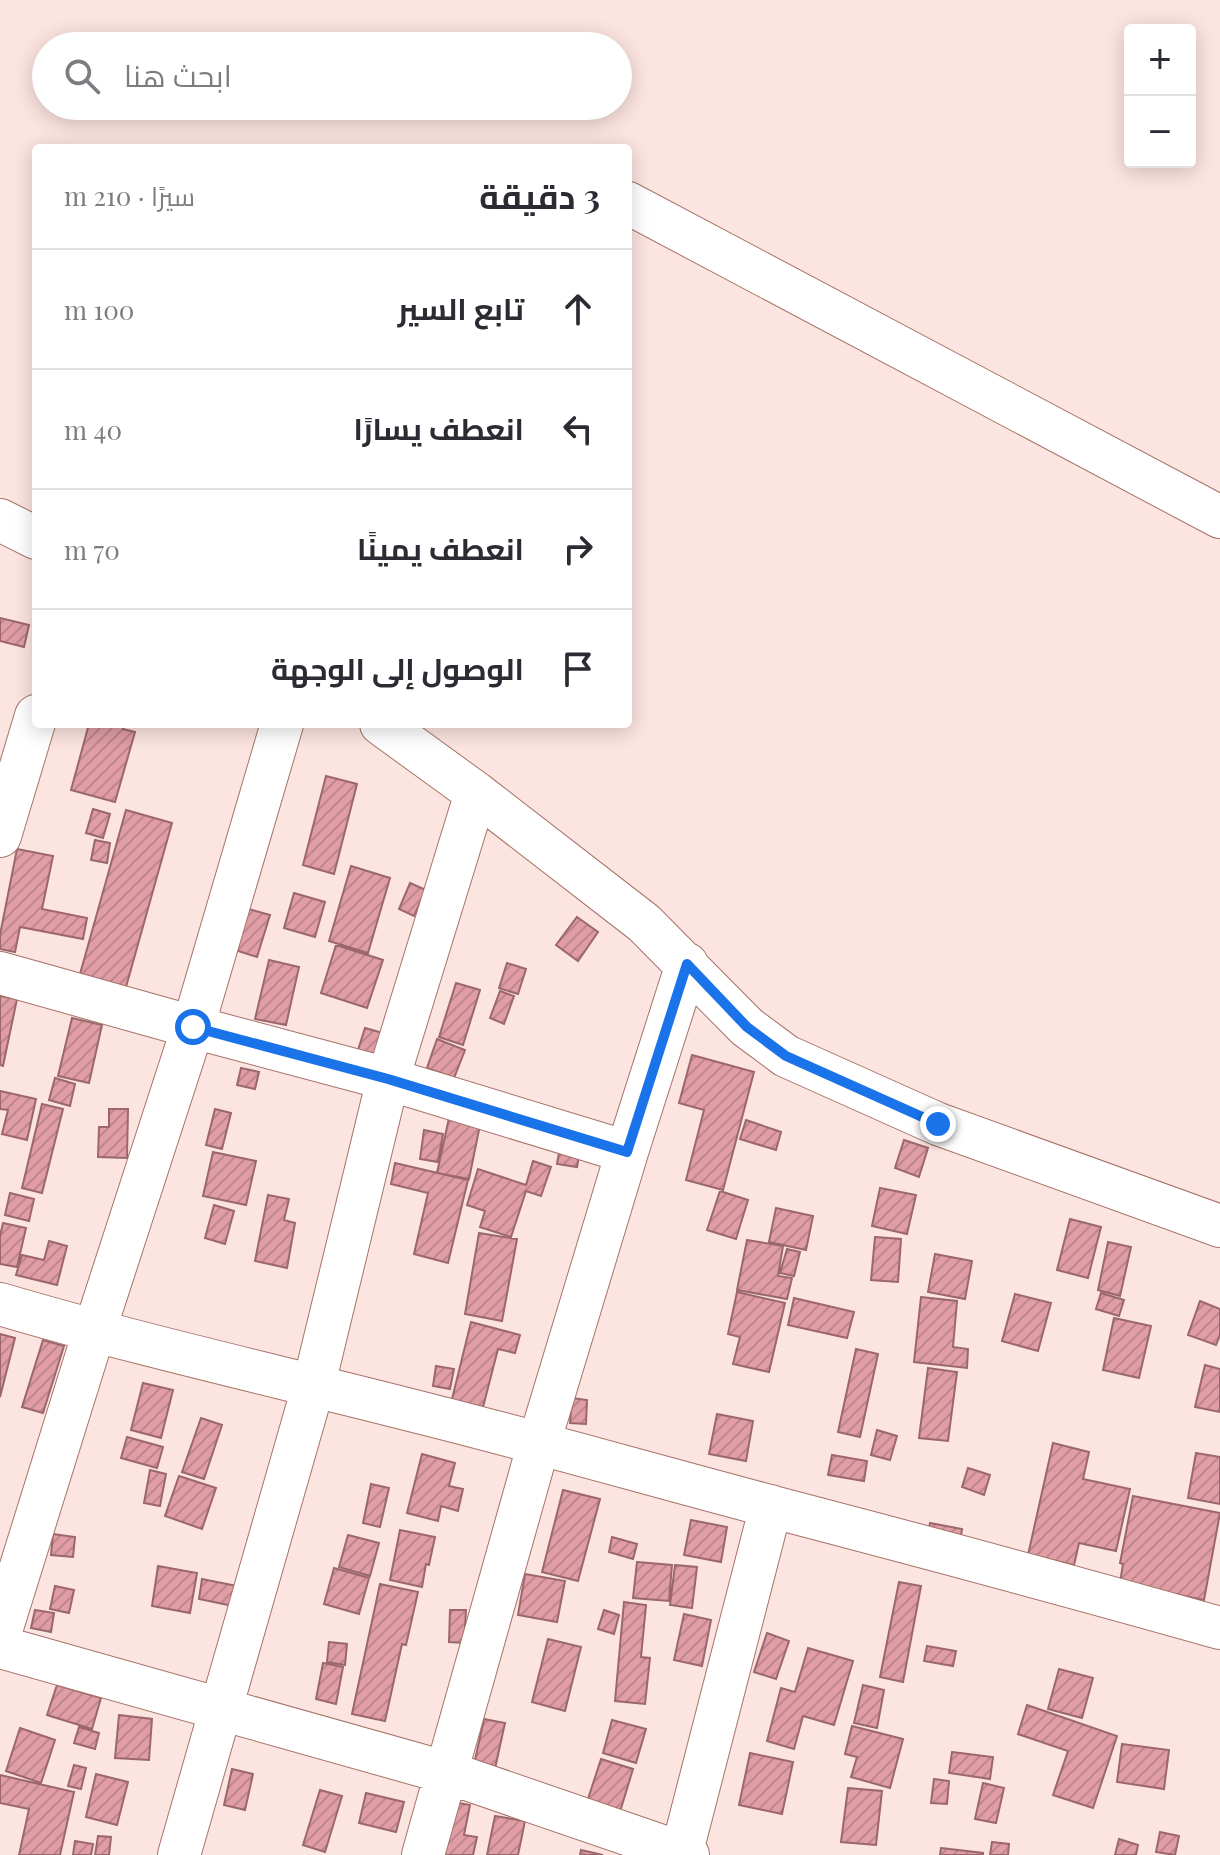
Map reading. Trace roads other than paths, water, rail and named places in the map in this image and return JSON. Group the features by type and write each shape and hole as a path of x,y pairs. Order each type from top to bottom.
{"street":[{"path":"632,205 1220,517"},
{"path":"0,520 32,536"},
{"path":"0,836 32,728"},
{"path":"0,1634 193,1027 281,728"},
{"path":"387,728 644,923 747,1027 786,1056 938,1124 1220,1226"},
{"path":"179,1855 314,1384 388,1079 476,793"},
{"path":"423,1855 539,1443 687,964"},
{"path":"0,973 388,1079 627,1152"},
{"path":"0,1304 94,1332 314,1384 539,1443 1220,1628"},
{"path":"0,1647 447,1773 684,1854 771,1506"}]}
